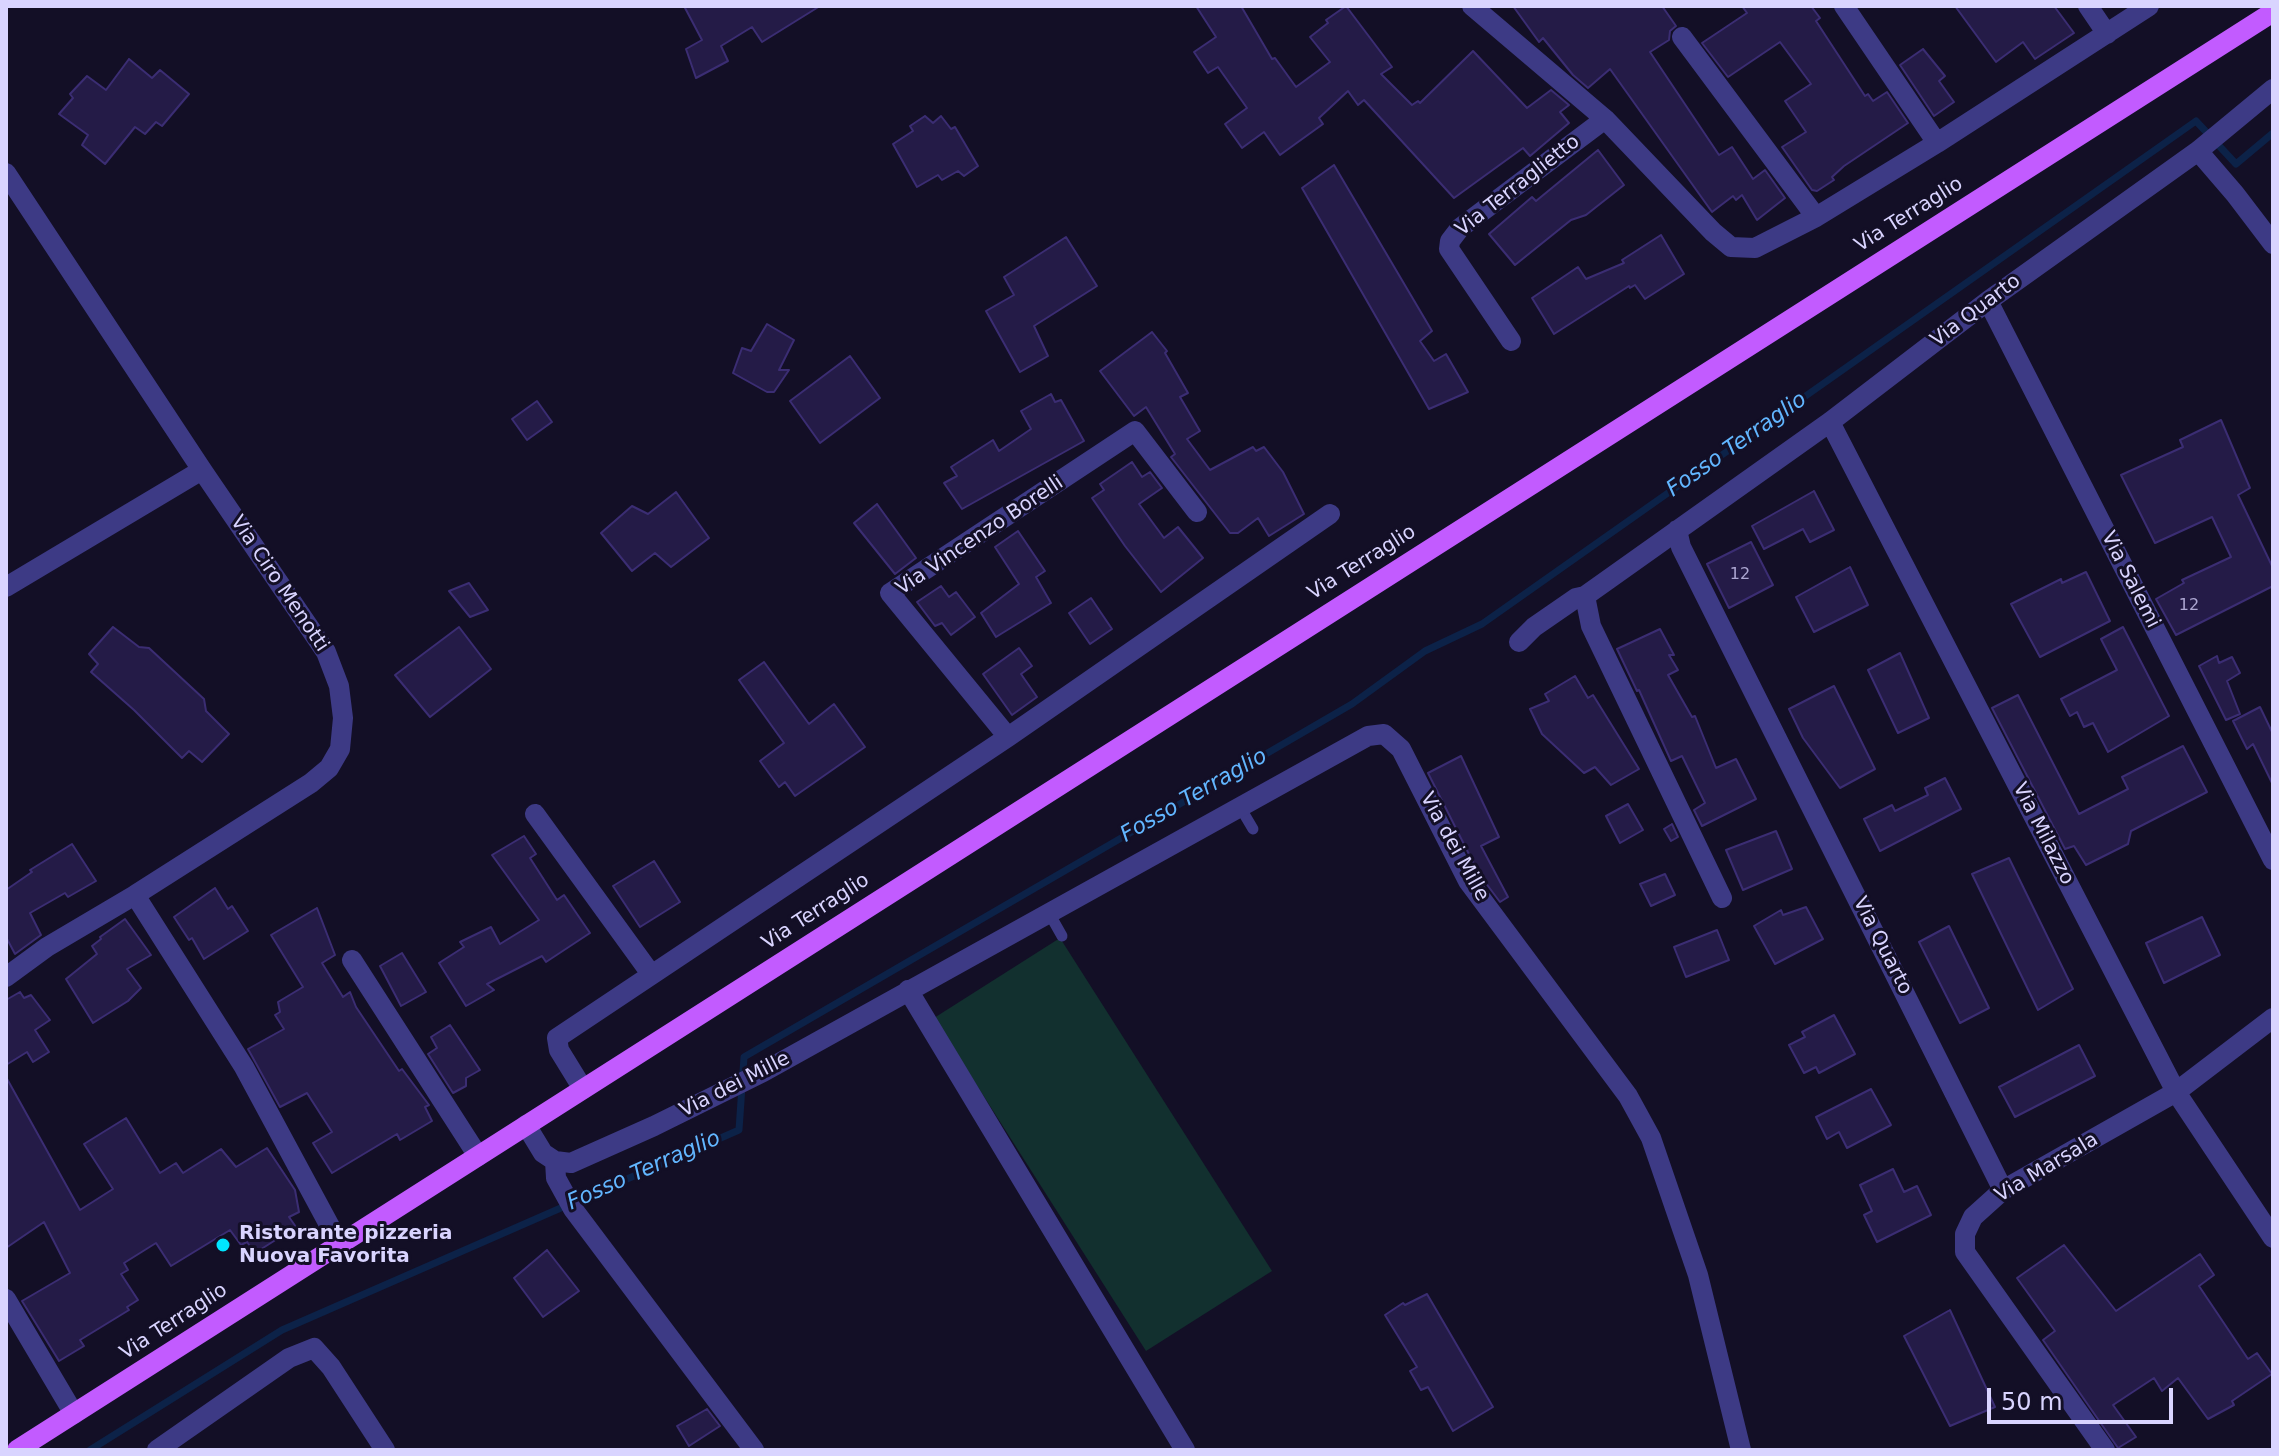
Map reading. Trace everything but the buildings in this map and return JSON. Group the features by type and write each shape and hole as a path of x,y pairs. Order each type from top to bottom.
{"main road":[{"name":"Via Terraglio","path":"17,1450 2273,12"}],"street":[{"path":"1472,6 1605,119 1713,232 1731,247 1755,248 1816,217 1937,143 2149,6"},
{"path":"1844,6 1937,143"},
{"path":"2088,6 2107,34"},
{"path":"1682,37 1816,217"},
{"name":"Via Quarto","path":"1519,642 1576,598 1585,596 1830,422 1988,301 2203,152 2273,89"},
{"name":"Via Terraglietto","path":"1511,341 1449,249 1450,241 1460,228 1605,119"},
{"path":"2203,152 2273,244"},
{"name":"Via Ciro Menotti","path":"6,173 326,652 339,686 343,718 340,749 329,768 311,783 47,947 6,977"},
{"name":"Via Salemi","path":"1988,301 2273,860"},
{"name":"Via Milazzo","path":"1830,422 2176,1092 2273,1238"},
{"name":"Via Vincenzo Borelli","path":"1008,737 890,593 1135,431 1197,512"},
{"path":"6,587 202,470"},
{"path":"583,1089 559,1050 557,1038 1008,737 1330,514"},
{"name":"Via Quarto","path":"1677,530 1681,547 2003,1190"},
{"path":"1585,596 1591,626 1722,898"},
{"name":"Via dei Mille","path":"555,1161 571,1163 725,1092 1368,736 1384,734 1401,749 1468,881 1628,1096 1651,1138 1698,1275 1741,1450"},
{"path":"535,814 651,974"},
{"path":"135,895 244,1067 340,1245"},
{"path":"352,960 478,1156"},
{"path":"908,990 1185,1450"},
{"name":"Via Marsala","path":"2105,1450 1965,1252 1965,1234 1973,1217 2003,1190 2176,1092 2273,1018"},
{"path":"526,1125 543,1153 555,1161 556,1178 573,1209 754,1450"},
{"path":"6,1299 74,1414"},
{"path":"157,1450 289,1358 314,1348 331,1367 385,1450"}],"lane":[{"path":"1240,807 1253,829"},
{"path":"1049,913 1062,936"}],"green space":[{"path":"1060,938 1272,1271 1146,1351 934,1018"}],"waterway":[{"name":"Fosso Terraglio","path":"90,1450 282,1330 739,1130 744,1057 1352,704 1425,651 1482,624 2196,121 2236,164 2273,133"}],"place":[{"name":"Ristorante pizzeria Nuova Favorita","path":"223,1245"}]}
